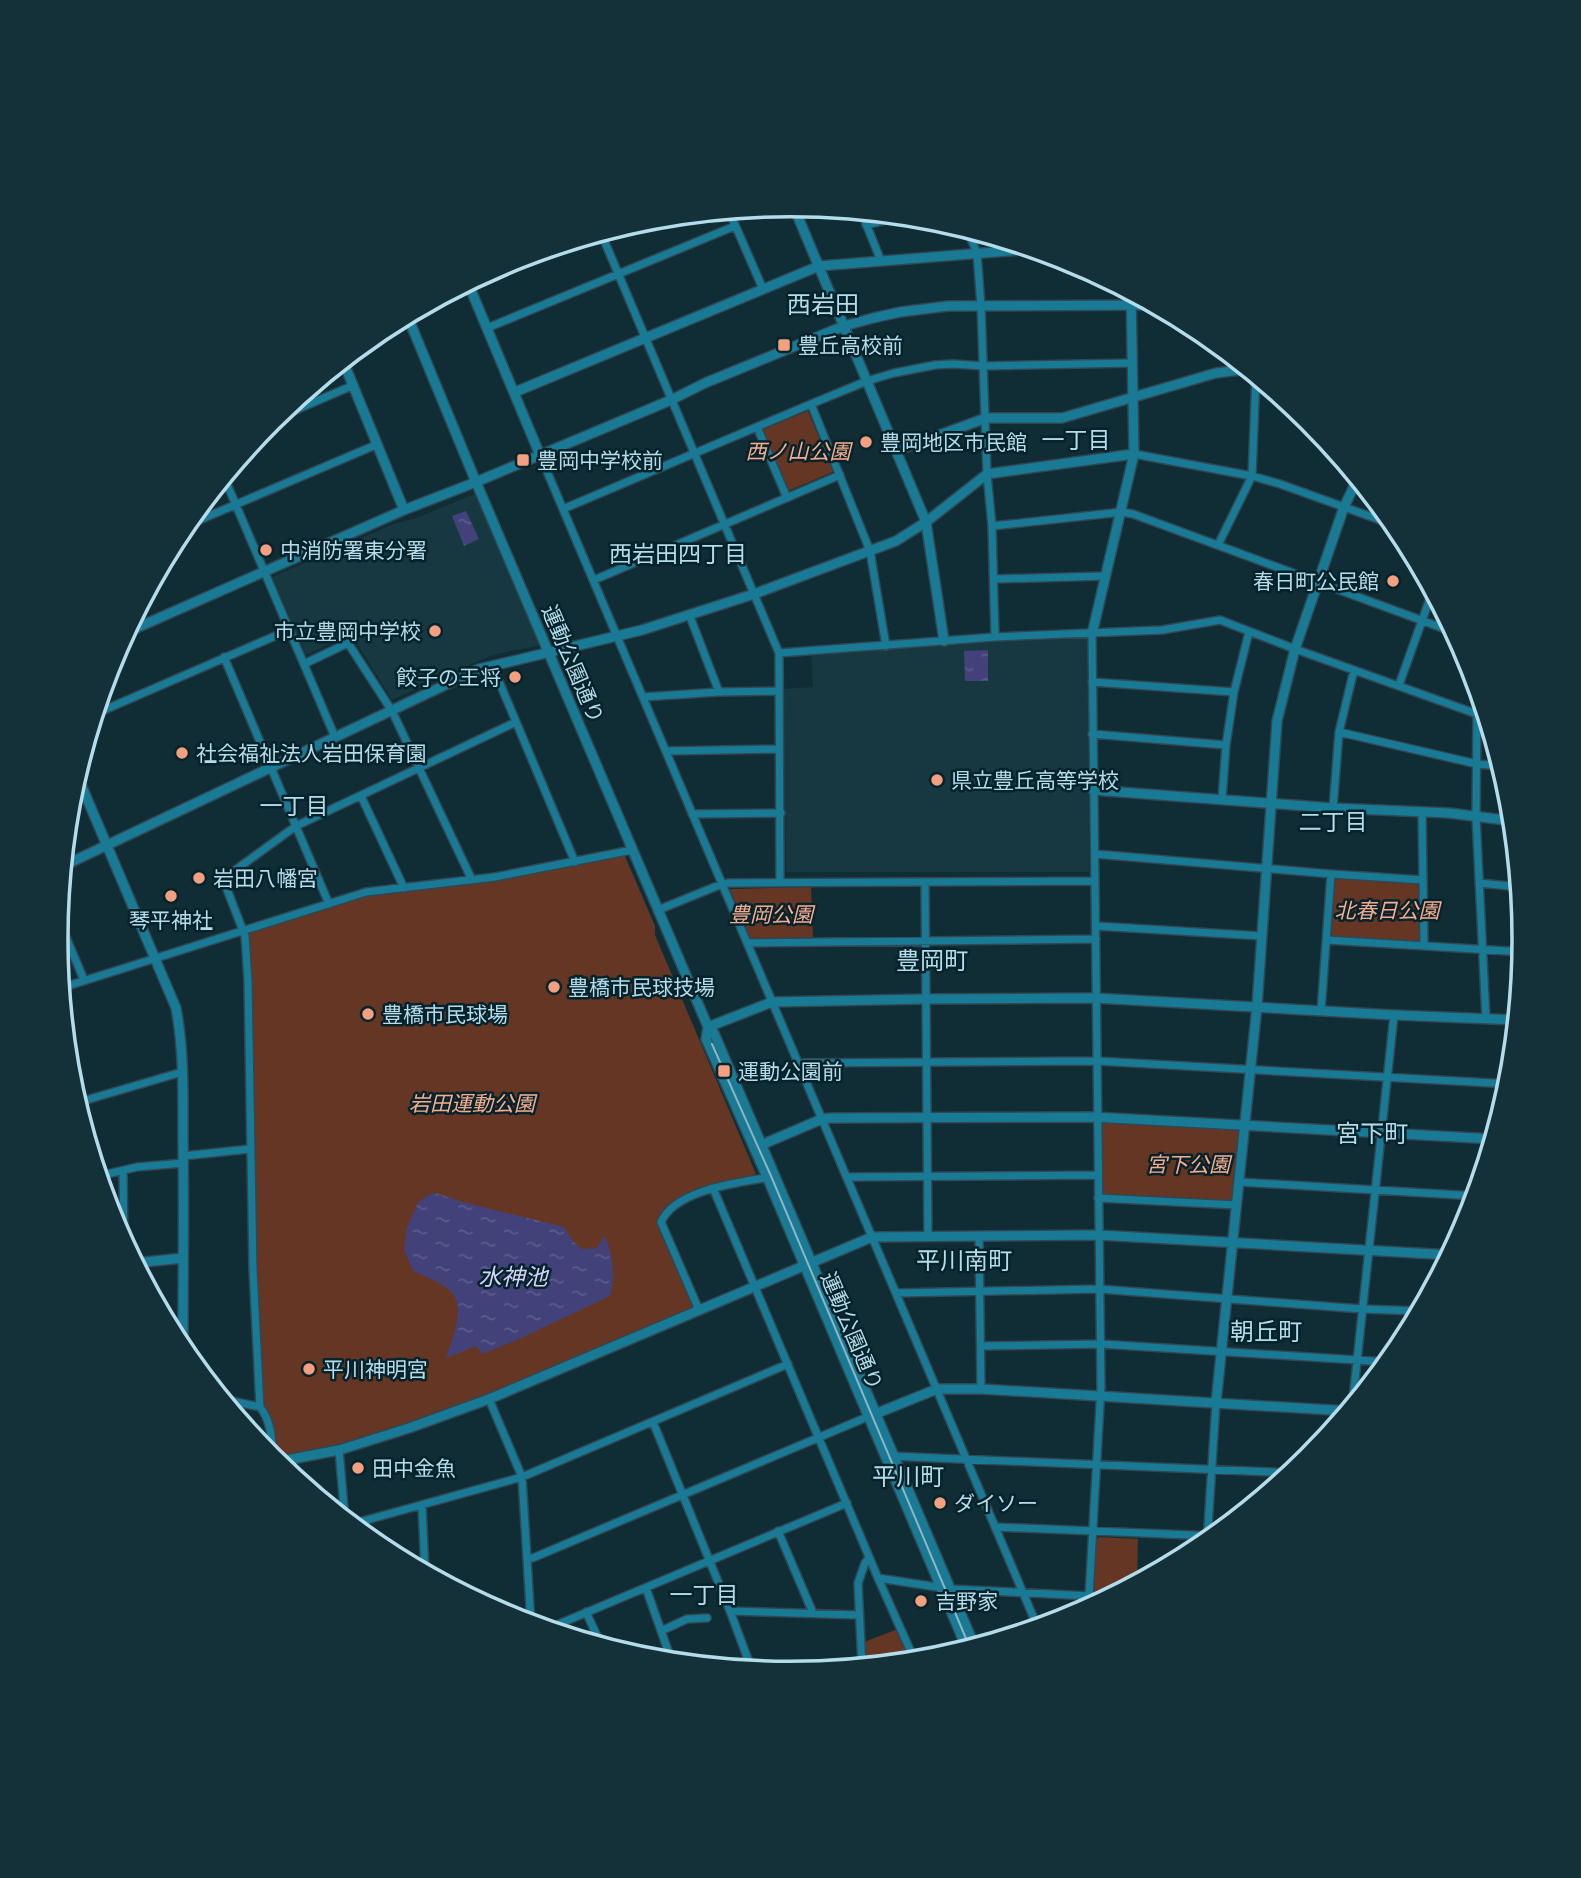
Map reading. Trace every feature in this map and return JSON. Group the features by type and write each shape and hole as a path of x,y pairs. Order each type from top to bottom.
{"street":[{"path":"798,217 926,522 944,641"},
{"path":"732,219 762,289"},
{"path":"865,221 881,261"},
{"path":"866,225 878,222"},
{"path":"487,328 735,226"},
{"path":"972,240 977,253 981,306 996,637"},
{"path":"604,241 779,653 780,883"},
{"path":"515,392 819,266 1009,251"},
{"path":"471,291 1034,1619"},
{"path":"878,1578 945,1588 1089,1596 1101,1396 1092,634 1134,454 1131,305"},
{"path":"140,627 404,510 845,326 900,312 948,306 1136,305"},
{"name":"運動公園通り","path":"411,325 632,850 708,1027 716,1037 758,1147 890,1456 964,1640"},
{"path":"563,509 867,380 935,365 1133,363"},
{"path":"347,369 404,510"},
{"path":"896,451 986,418 1062,418 1216,373 1236,371"},
{"path":"302,407 354,385"},
{"path":"1218,545 1252,476 1256,387"},
{"path":"811,404 870,551 886,646"},
{"path":"757,427 787,498"},
{"path":"204,518 378,444"},
{"path":"73,861 480,669 642,630 754,594 896,541 926,522 987,474 1134,454 1252,476 1377,519"},
{"path":"594,580 839,475"},
{"path":"228,486 335,737"},
{"path":"1210,1526 1216,1403 1257,1006 1277,721 1295,649 1344,507 1354,487"},
{"path":"992,526 1122,512 1133,514 1442,628"},
{"path":"994,579 1106,576"},
{"path":"1399,685 1429,602"},
{"path":"689,614 719,692"},
{"path":"779,653 996,637 1162,630 1220,620 1476,714"},
{"path":"106,709 289,630"},
{"path":"1222,799 1234,692 1249,632"},
{"path":"304,664 348,643 392,711 472,880"},
{"path":"224,657 329,904"},
{"path":"493,667 575,862"},
{"path":"1334,808 1339,732 1354,670"},
{"path":"1092,682 1234,692"},
{"path":"643,697 779,691"},
{"path":"1477,717 1476,817 1486,1019"},
{"path":"273,1442 271,1430 260,1407 256,1356 248,981 243,931 223,879 296,826 516,722"},
{"path":"1339,732 1491,765"},
{"path":"1092,734 1226,745"},
{"path":"666,751 779,749"},
{"path":"1093,790 1334,808 1422,811 1503,820"},
{"path":"83,792 176,1008 182,1072 183,1329"},
{"path":"361,796 404,888"},
{"path":"1422,811 1424,945"},
{"path":"692,814 781,813"},
{"path":"70,985 366,892 472,880 632,850"},
{"path":"1095,854 1423,880"},
{"path":"1321,1011 1331,874"},
{"path":"658,910 722,884 1095,881"},
{"path":"925,883 928,1236"},
{"path":"1479,883 1510,886"},
{"path":"1096,926 1262,936"},
{"path":"747,943 1096,939"},
{"path":"1327,940 1512,951"},
{"path":"68,942 84,980"},
{"path":"708,1027 772,1002 926,999 1095,998 1508,1020"},
{"path":"1352,1393 1394,1015"},
{"path":"799,1065 1097,1061 1498,1083"},
{"path":"87,1100 182,1072"},
{"path":"758,1147 822,1119 1097,1117 1484,1138"},
{"path":"108,1174 250,1149"},
{"path":"123,1171 124,1216"},
{"path":"847,1177 1098,1175"},
{"path":"699,1310 661,1222 664,1216 686,1198 713,1188 771,1177"},
{"path":"1239,1182 1465,1195"},
{"path":"713,1188 910,1651"},
{"path":"1098,1198 1237,1205"},
{"path":"289,1459 339,1450 489,1399 872,1237 1098,1235 1440,1254"},
{"path":"979,1236 981,1389"},
{"path":"145,1262 183,1258"},
{"path":"896,1293 1099,1289 1409,1310"},
{"path":"981,1346 1101,1344 1375,1362"},
{"path":"363,1521 522,1477 788,1364"},
{"path":"528,1559 937,1389 981,1389 1339,1409"},
{"path":"489,1399 522,1477 530,1612"},
{"path":"237,1402 260,1407"},
{"path":"653,1422 748,1660"},
{"path":"339,1450 344,1506"},
{"path":"890,1456 1277,1472"},
{"path":"560,1623 848,1503"},
{"path":"422,1505 424,1561"},
{"path":"995,1527 1196,1537"},
{"path":"778,1531 813,1613"},
{"path":"861,1658 858,1583 869,1558"},
{"path":"646,1588 667,1650"},
{"name":"運動公園通り","path":"945,1588 971,1638"},
{"path":"730,1611 859,1615"},
{"path":"586,1612 596,1635"},
{"path":"661,1632 687,1619 707,1618"}],"shaded area":[{"path":"475,494 542,645 492,655 392,700 351,634 306,655 272,577 393,524 416,518"},
{"name":"県立豊丘高等学校","path":"1088,636 1089,872 786,872 783,689 813,687 811,654"}],"green space":[{"name":"西ノ山公園","path":"808,411 833,472 788,491 762,430"},
{"name":"岩田運動公園","path":"625,856 655,926 655,935 756,1174 686,1198 661,1222 699,1310 409,1428 289,1459 273,1442 271,1431 260,1407 243,931 366,892"},
{"name":"北春日公園","path":"1336,876 1416,883 1420,886 1420,940 1333,937 1330,934"},
{"name":"豊岡公園","path":"811,887 813,938 750,940 730,889"},
{"name":"宮下公園","path":"1104,1122 1238,1129 1233,1200 1229,1203 1104,1195 1101,1124"},
{"path":"1099,1537 1138,1539 1137,1572 1096,1593 1094,1591 1096,1540"},
{"path":"898,1629 907,1651 865,1657 864,1642"}],"water":[{"path":"466,511 479,539 464,546 452,516"},
{"path":"988,650 988,681 965,681 964,651"},
{"name":"水神池","path":"436,1193 564,1227 581,1249 597,1248 604,1236 613,1266 610,1296 482,1354 476,1346 446,1358 457,1322 454,1295 435,1281 413,1271 404,1249 407,1227 418,1203 426,1196"}],"tram line":[{"path":"712,1044 771,1176 966,1639"}],"place":[{"name":"豊丘高校前","path":"784,345"},
{"name":"豊岡地区市民館","path":"866,442"},
{"name":"豊岡中学校前","path":"523,460"},
{"name":"中消防署東分署","path":"266,550"},
{"name":"春日町公民館","path":"1393,581"},
{"name":"市立豊岡中学校","path":"435,631"},
{"name":"餃子の王将","path":"515,677"},
{"name":"社会福祉法人岩田保育園","path":"182,753"},
{"name":"県立豊丘高等学校","path":"937,780"},
{"name":"岩田八幡宮","path":"199,878"},
{"name":"琴平神社","path":"171,896"},
{"name":"豊橋市民球技場","path":"554,987"},
{"name":"豊橋市民球場","path":"368,1014"},
{"name":"運動公園前","path":"724,1071"},
{"name":"平川神明宮","path":"309,1369"},
{"name":"田中金魚","path":"358,1468"},
{"name":"ダイソー","path":"940,1503"},
{"name":"吉野家","path":"921,1601"}],"district":[{"name":"西岩田","path":"823,304"},
{"name":"一丁目","path":"1076,439"},
{"name":"西岩田四丁目","path":"678,553"},
{"name":"一丁目","path":"294,805"},
{"name":"二丁目","path":"1333,821"},
{"name":"豊岡町","path":"932,960"},
{"name":"宮下町","path":"1372,1133"},
{"name":"平川南町","path":"964,1260"},
{"name":"朝丘町","path":"1266,1331"},
{"name":"平川町","path":"908,1476"},
{"name":"一丁目","path":"704,1594"}]}
